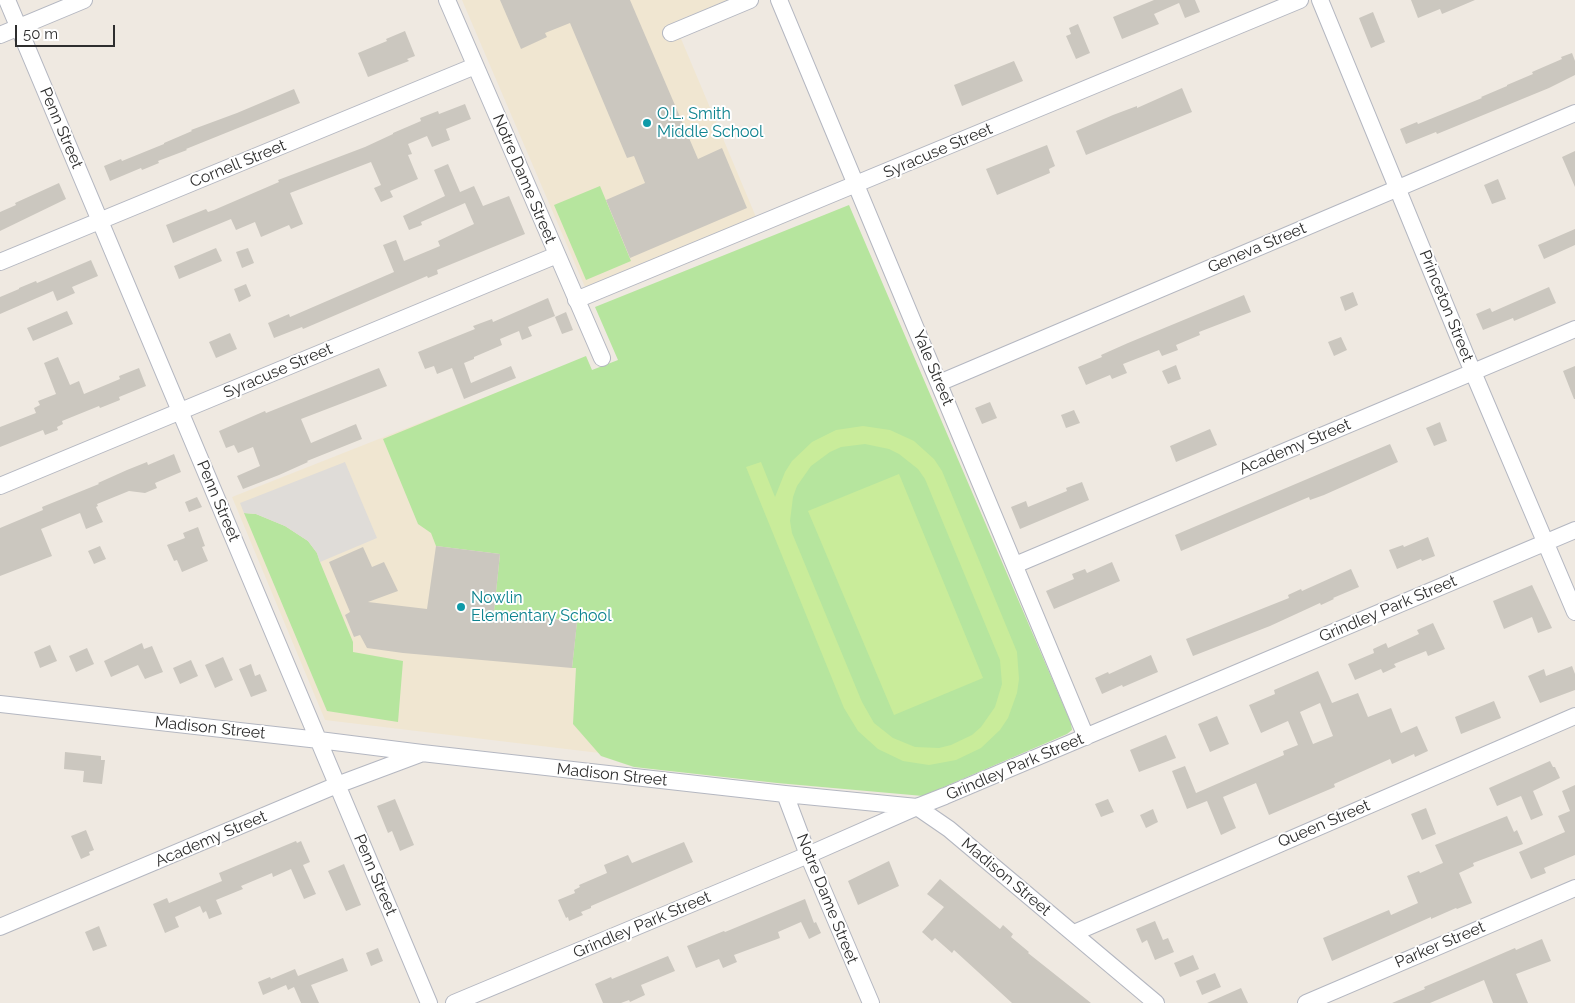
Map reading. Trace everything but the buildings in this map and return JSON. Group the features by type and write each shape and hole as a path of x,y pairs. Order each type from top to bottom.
{"street":[{"name":"Penn Street","path":"7,0 429,1003"},
{"path":"0,35 84,0"},
{"name":"Notre Dame Street","path":"447,0 602,358"},
{"path":"671,33 750,0"},
{"name":"Yale Street","path":"779,0 1086,736"},
{"name":"Syracuse Street","path":"576,300 1300,0"},
{"name":"Princeton Street","path":"1320,0 1473,372 1575,612"},
{"name":"Cornell Street","path":"0,262 475,66"},
{"name":"Geneva Street","path":"939,383 1575,113"},
{"name":"Syracuse Street","path":"0,486 557,255"},
{"name":"Academy Street","path":"1015,565 1575,329"},
{"name":"Grindley Park Street","path":"454,1003 1575,530"},
{"name":"Madison Street","path":"0,704 785,794 917,807 949,829 1156,1003"},
{"name":"Queen Street","path":"1074,934 1575,716"},
{"name":"Academy Street","path":"0,927 338,785 422,753"},
{"name":"Notre Dame Street","path":"785,794 808,855 870,1003"},
{"name":"Parker Street","path":"1306,1003 1575,888"}],"shaded area":[{"path":"462,0 728,0 674,22 756,217 585,287"},
{"path":"551,371 608,754 325,720 232,497"},
{"path":"345,462 377,538 320,562 317,553 308,541 285,526 256,514 244,513 240,503"}],"green space":[{"path":"600,186 631,261 586,280 554,205"},
{"path":"849,205 1071,723 1072,730 1067,734 923,796 777,783 634,767 601,756 573,724 576,668 572,668 577,621 494,611 500,554 436,546 431,533 418,524 383,439 586,356 592,370 618,360 595,307"},
{"path":"863,426 890,430 914,441 934,459 942,471 1017,652 1019,679 1017,693 1008,718 1000,730 981,748 956,760 929,765 903,761 878,749 858,731 844,708 746,467 761,462 775,497 785,472 792,461 812,442 836,430","holes":["865,444 889,449 899,454 918,469 925,479 1000,660 1002,684 995,707 981,727 972,735 951,745 939,748 915,747 893,738 874,723 862,702 792,533 790,521 793,497 797,486 811,466 830,452 841,447"]},
{"path":"899,474 983,678 894,715 808,511"},
{"path":"244,513 256,514 285,526 308,541 317,553 353,642 353,652 403,661 398,722 327,711"}],"place":[{"name":"O.L. Smith Middle School","path":"647,123"},
{"name":"Nowlin Elementary School","path":"461,607"}]}
